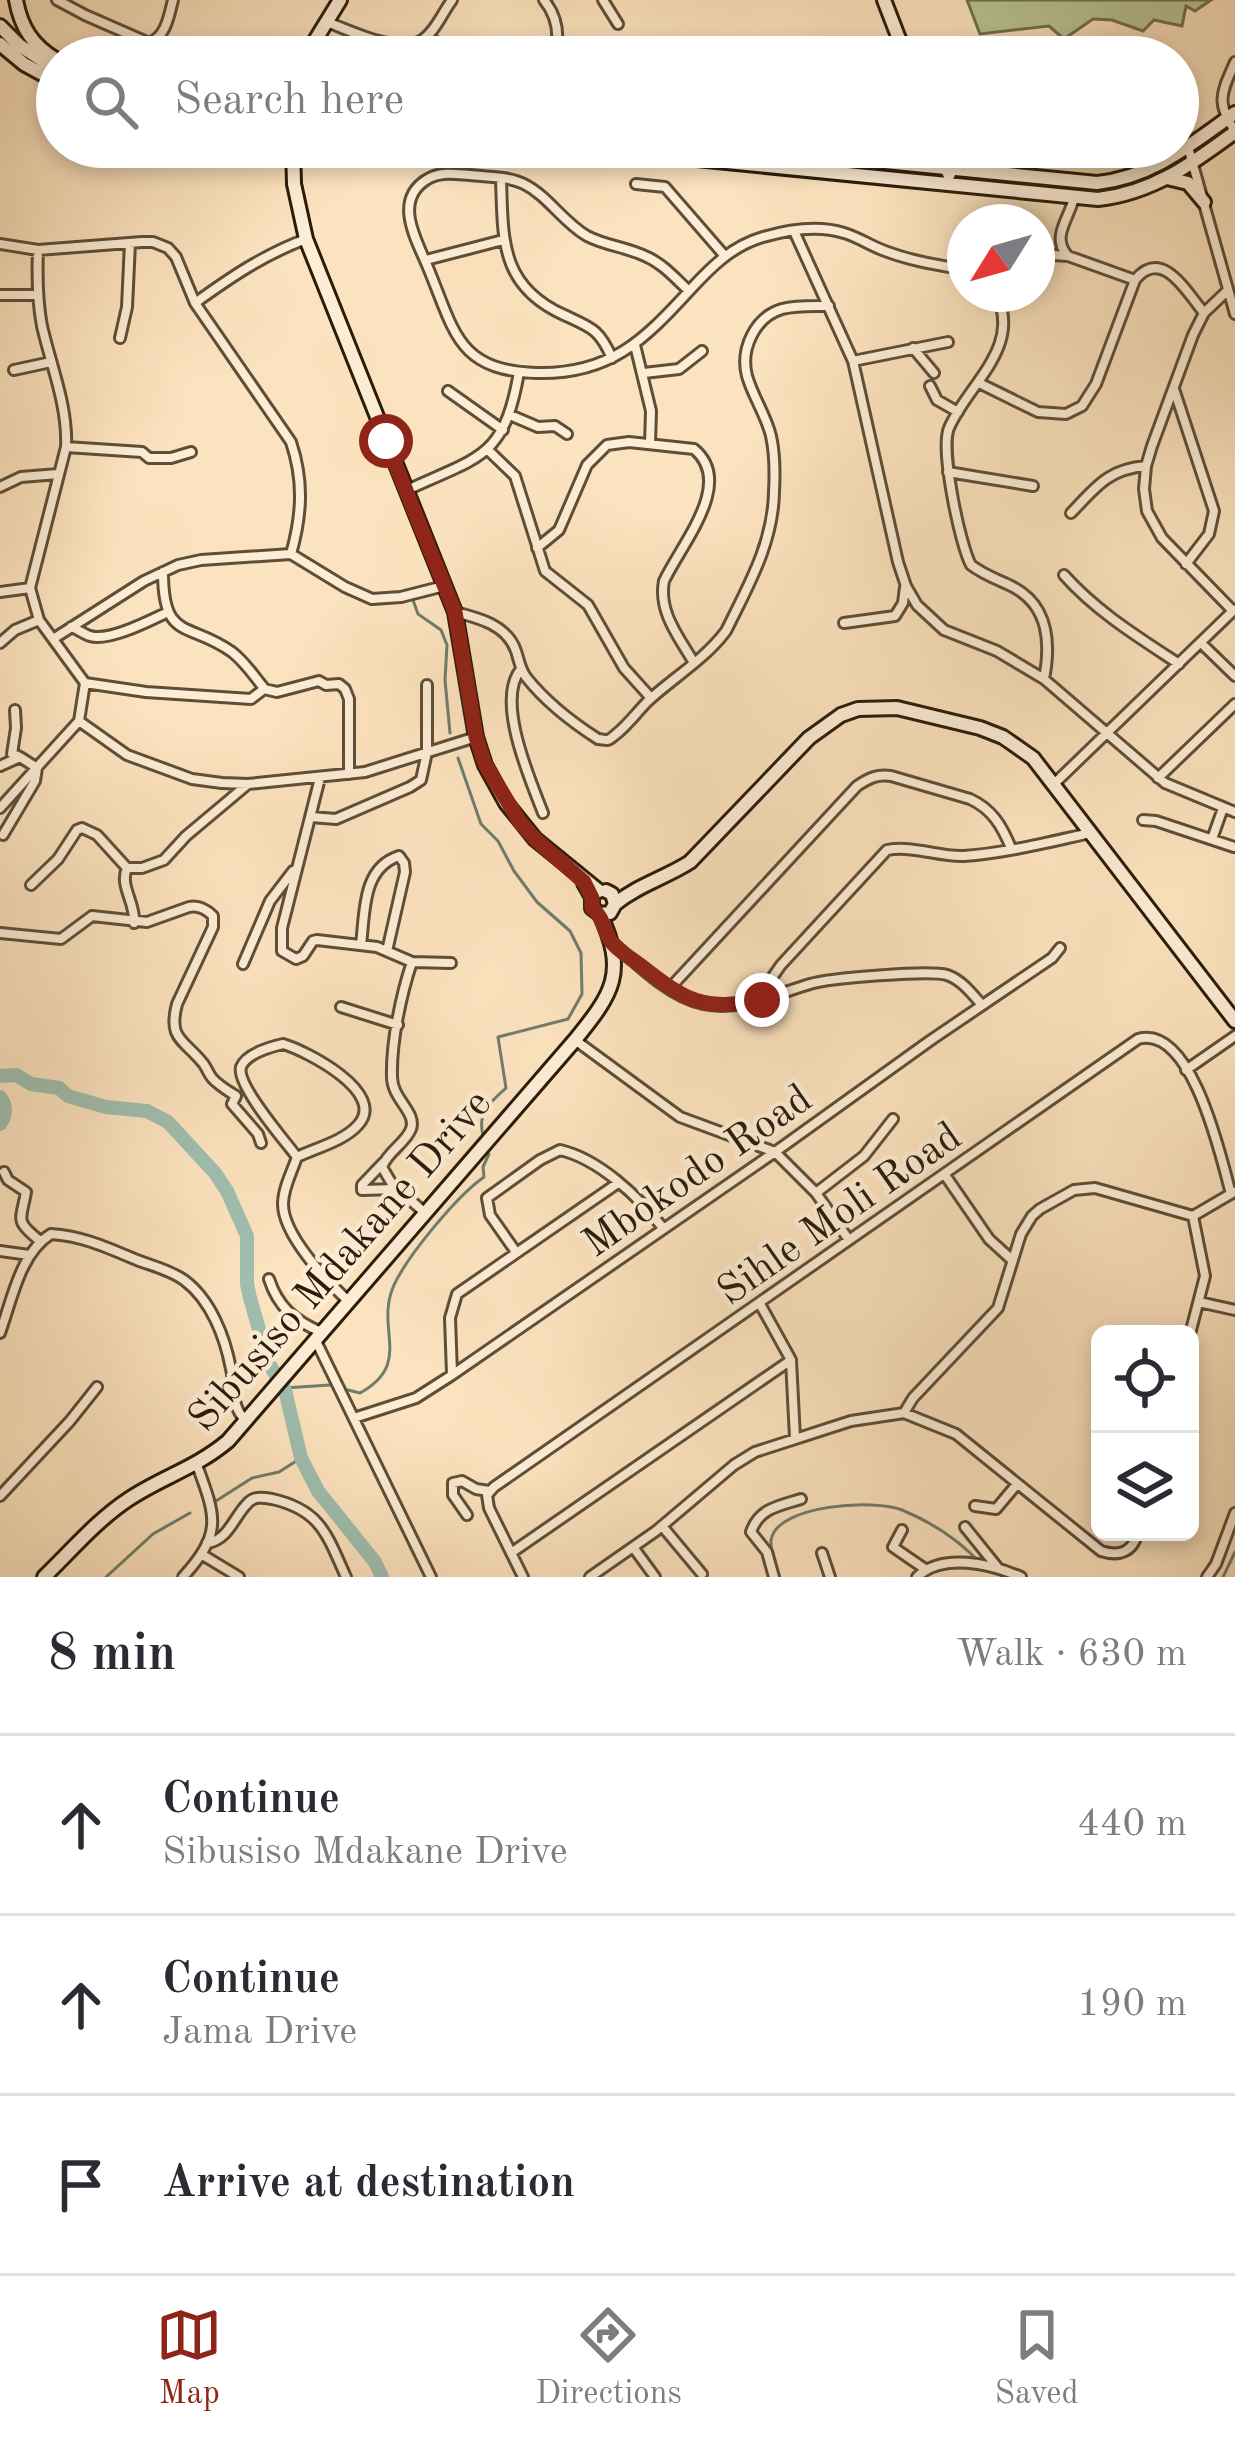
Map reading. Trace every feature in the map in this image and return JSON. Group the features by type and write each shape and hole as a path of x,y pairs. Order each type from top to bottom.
{"street":[{"path":"16,0 21,21 36,44"},
{"path":"57,0 133,36"},
{"path":"160,36 172,0"},
{"path":"317,36 340,0"},
{"path":"429,36 450,0"},
{"path":"544,0 554,16 557,36"},
{"path":"603,0 618,24"},
{"path":"884,0 897,36"},
{"path":"325,22 369,36"},
{"path":"0,26 36,57"},
{"path":"0,44 36,71"},
{"path":"1233,124 1222,109 1221,95 1235,62"},
{"path":"1199,141 1233,124"},
{"path":"1199,157 1233,124"},
{"path":"294,168 307,239 455,612 476,737 485,764 506,803 535,839 599,893 612,894 608,910"},
{"path":"783,168 1114,197 1144,189 1184,168"},
{"path":"938,168 1097,183 1153,168"},
{"path":"1194,168 1235,314"},
{"path":"947,169 952,185"},
{"path":"689,291 653,260 590,238 528,186 501,178 446,173 419,184 412,193 408,215 453,328 477,359 519,372 560,373 612,358 655,328 724,255 758,239 794,231 839,231 886,252 947,266"},
{"path":"501,178 503,240 511,268 531,296 594,329 612,358"},
{"path":"1167,178 1189,183 1204,202"},
{"path":"636,184 668,189 724,255"},
{"path":"1068,256 1061,248 1060,234 1074,197"},
{"path":"794,231 853,361 898,562 916,605 944,630 1008,656 1044,679 1158,778 1235,812"},
{"path":"195,303 262,257 307,239"},
{"path":"426,260 503,240"},
{"path":"0,244 38,250 153,242 168,248 195,303 291,442 302,509 291,554"},
{"path":"120,338 127,307 130,243"},
{"path":"0,808 79,721 85,683 39,620 30,588 67,427 37,296 38,250"},
{"path":"1055,255 1135,280"},
{"path":"979,383 1038,412 1066,414 1082,406 1096,384 1135,280 1144,269 1159,267 1174,277 1204,313"},
{"path":"1055,783 1234,610 1162,538 1147,511 1144,489 1146,466 1204,313 1228,290"},
{"path":"0,295 37,296"},
{"path":"455,612 505,632 521,669 541,693 601,740 614,736 726,632 771,533 774,451 746,374 746,350 755,329 772,313 829,306"},
{"path":"1002,312 1003,337 946,439 948,472 971,565 1019,590 1037,607 1047,634 1044,679"},
{"path":"853,361 949,342"},
{"path":"635,345 651,411 650,444"},
{"path":"913,347 934,373"},
{"path":"644,373 680,369 702,351"},
{"path":"14,370 51,362"},
{"path":"406,490 488,450 511,415 519,372"},
{"path":"930,386 937,400 959,412"},
{"path":"1174,387 1214,511 1209,535 1186,564"},
{"path":"448,391 503,430"},
{"path":"511,415 538,427 555,426 567,434"},
{"path":"537,548 559,530 581,476 607,445 694,449 711,475 711,488 662,592 666,615 694,663"},
{"path":"66,447 142,452 164,459 191,452"},
{"path":"488,450 515,476 544,571 588,605 624,668 651,698"},
{"path":"1071,513 1116,472 1146,466"},
{"path":"948,472 1033,486"},
{"path":"2,483 58,473"},
{"path":"53,639 163,572 201,560 291,554 372,598 401,598 444,586"},
{"path":"163,572 163,600 181,627 235,654 265,688 277,692 319,681 342,686 349,700 349,774"},
{"path":"1064,574 1105,614 1180,664"},
{"path":"844,623 895,616 906,586"},
{"path":"0,592 30,588"},
{"path":"70,627 88,636 104,636 168,611"},
{"path":"0,643 39,620"},
{"path":"1201,643 1235,676"},
{"path":"521,669 512,689 517,737 543,813"},
{"path":"85,683 251,699 265,688"},
{"path":"310,817 336,819 422,778 427,685"},
{"path":"1158,778 1235,704"},
{"path":"599,893 592,908 608,910 639,887 690,862 809,738 841,715 858,709 897,708 980,728 1033,758 1235,1021"},
{"path":"15,710 12,754 37,768"},
{"path":"79,721 127,755 162,770 209,782 248,784 349,774 476,737"},
{"path":"0,766 20,757"},
{"path":"3,835 35,781 37,768"},
{"path":"670,988 867,779 892,776 982,804 1011,848"},
{"path":"320,778 282,928 285,954 296,959 303,956 317,940 387,951 412,962 451,963"},
{"path":"31,885 82,828 97,835 127,868 164,860 248,784"},
{"path":"1213,839 1223,808"},
{"path":"1143,820 1234,847"},
{"path":"762,1000 781,965 887,850 968,856 1091,832"},
{"path":"361,945 370,882 387,861 399,856 405,872 387,951"},
{"path":"243,964 271,901 297,867"},
{"path":"127,868 124,878 135,909 134,922"},
{"path":"599,893 639,887"},
{"path":"0,933 61,939 92,916 147,922 193,906 213,916 213,927 177,1004 174,1029 180,1043 206,1064 209,1076 236,1096 232,1104 261,1143"},
{"name":"Sibusiso Mdakane Drive","path":"44,1577 125,1502 197,1465 228,1442 575,1040 611,989 614,973 608,910"},
{"path":"610,937 670,988 704,1004 762,1000 831,979 943,974 961,983 982,1005"},
{"name":"Mbokodo Road","path":"354,1418 416,1398 452,1375 1060,949"},
{"path":"397,1189 362,1190 362,1185 408,1134 412,1122 392,1084 398,1025 412,962"},
{"path":"341,1007 398,1025"},
{"path":"904,1413 998,1308 1021,1234 1032,1216 1074,1190 1095,1188 1193,1216 1233,1193 1206,1107 1186,1070 1235,1036"},
{"name":"Sihle Moli Road","path":"467,1515 453,1495 453,1484 463,1481 489,1491 1138,1039 1155,1037 1165,1042 1186,1070"},
{"path":"575,1040 680,1117 775,1152 816,1193 849,1240"},
{"path":"297,1157 246,1088 241,1073 249,1058 283,1044 344,1078 364,1101 365,1113 357,1127 297,1157 284,1192 284,1216 293,1234 348,1301"},
{"path":"816,1193 864,1156 893,1119"},
{"path":"516,1252 486,1202 490,1194 560,1150 581,1158 636,1196 663,1228"},
{"path":"383,1163 384,1173 397,1189 424,1211"},
{"path":"4,1172 26,1192 19,1220 40,1241"},
{"path":"945,1175 989,1239 1012,1260"},
{"path":"452,1375 450,1318 453,1301 463,1288 618,1183"},
{"path":"1193,1216 1205,1276 1193,1325"},
{"path":"0,1334 29,1255 40,1241 51,1234 93,1240 183,1280 212,1312 232,1370 236,1412 246,1421"},
{"path":"0,1251 29,1255"},
{"path":"269,1279 283,1308 319,1337 431,1577"},
{"path":"1199,1302 1235,1310"},
{"path":"760,1304 791,1360 795,1438"},
{"path":"511,1552 791,1360"},
{"path":"0,1496 97,1388"},
{"path":"590,1577 662,1526 745,1457 851,1421 904,1413 956,1434 1101,1551 1124,1553 1134,1541"},
{"path":"183,1577 201,1554 213,1525 197,1465"},
{"path":"975,1506 996,1509 1017,1484"},
{"path":"489,1491 488,1508 523,1577"},
{"path":"207,1543 217,1542 254,1498 271,1499 315,1518 346,1577"},
{"path":"774,1577 752,1527 765,1511 801,1499"},
{"path":"1207,1577 1235,1513"},
{"path":"662,1526 702,1574"},
{"path":"965,1527 996,1569"},
{"path":"902,1530 892,1547 925,1568"},
{"path":"633,1547 656,1577"},
{"path":"822,1553 830,1577"},
{"path":"201,1554 239,1577"},
{"path":"916,1577 939,1563 969,1564 1021,1577"}],"green space":[{"path":"967,0 1211,0 1195,11 1186,6 1182,26 1154,20 1143,31 1093,19 1068,36 1049,26 980,34"}],"waterway":[{"path":"413,600 418,614 441,630 447,645 450,733"},
{"path":"458,758 481,824 498,841 537,902 570,931 581,953 582,994 568,1019 498,1037 506,1088 483,1114 483,1135"},
{"path":"0,1076 16,1075 106,1107 147,1111 168,1122 215,1173 247,1236 250,1298 269,1364 285,1390 301,1458 318,1491 382,1577"},
{"path":"0,1097 5,1110 0,1124"},
{"path":"348,1390 360,1393 385,1370 394,1285 434,1227 484,1177 489,1154"},
{"path":"284,1388 330,1385"},
{"path":"216,1501 252,1478 279,1472 301,1458"},
{"path":"779,1577 771,1544 777,1528 808,1512 851,1505 902,1510 954,1539 980,1563"},
{"path":"106,1577 153,1534 190,1513"},
{"path":"1223,1577 1235,1552"}],"route":[{"path":"386,441 455,612 476,737 506,803 535,839 584,882 611,941 635,962 688,999 704,1004 762,1000"}]}
